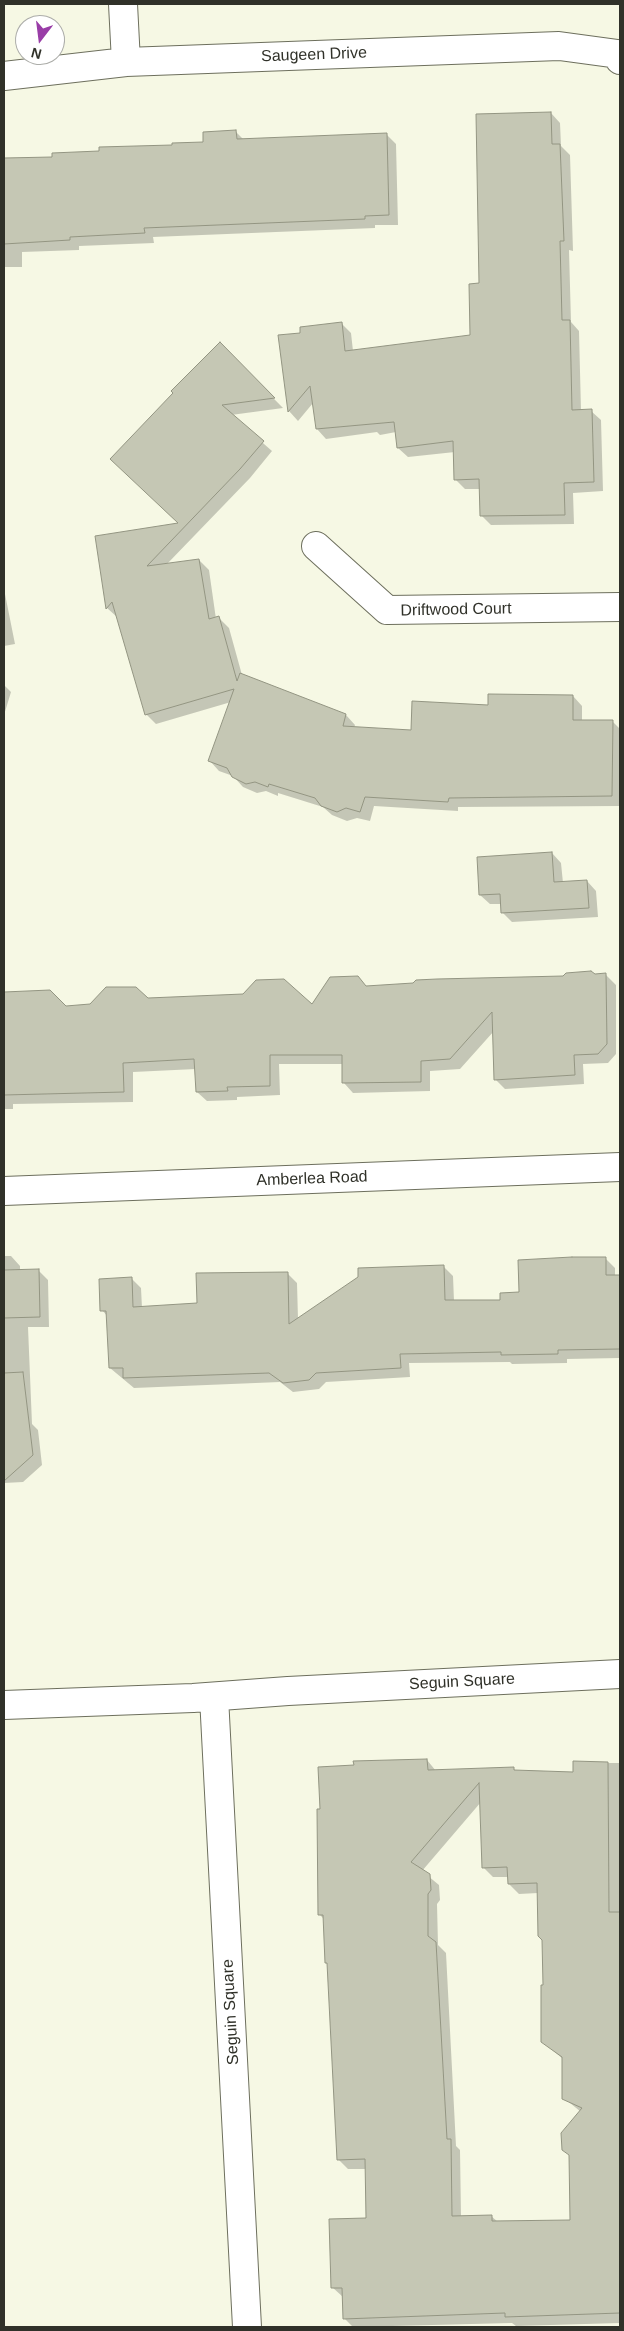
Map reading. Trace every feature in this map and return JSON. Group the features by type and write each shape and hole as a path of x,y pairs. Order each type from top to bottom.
{"street":[{"path":"123,4 126,62"},
{"name":"Saugeen Drive","path":"4,76 126,62 559,46 618,54 620,60"},
{"name":"Driftwood Court","path":"316,546 387,610 620,607"},
{"name":"Amberlea Road","path":"4,1191 620,1167"},
{"name":"Seguin Square","path":"4,1705 214,1697 288,1691 620,1674"},
{"name":"Seguin Square","path":"214,1697 247,2327"}],"building":[{"path":"551,112 552,144 560,144 564,241 560,241 562,320 570,320 572,410 592,409 594,482 564,483 565,515 480,516 479,479 454,480 453,441 397,448 394,422 316,429 310,386 288,412 278,335 300,333 300,327 342,322 345,351 470,335 469,284 479,283 476,114"},
{"path":"236,130 237,139 387,133 389,215 365,216 365,219 144,228 145,233 70,237 70,240 4,244 4,158 52,157 52,153 99,151 99,147 172,145 172,143 203,142 203,132"},
{"path":"220,342 275,398 222,405 264,441 240,469 147,566 199,559 209,619 219,616 237,681 240,673 346,714 343,726 411,730 412,701 488,705 488,694 573,695 573,720 613,720 612,796 449,798 448,802 365,797 360,812 346,808 337,812 321,806 315,798 269,784 268,787 255,782 246,784 232,777 227,768 208,761 234,689 145,715 112,602 106,609 95,536 178,523 110,459 173,393 171,391"},
{"path":"552,852 554,882 587,880 589,908 501,913 500,894 479,895 477,857"},
{"path":"591,971 595,974 606,973 607,1044 598,1054 574,1055 575,1075 494,1080 492,1012 450,1059 421,1061 421,1082 342,1083 342,1055 270,1055 270,1086 227,1087 228,1091 196,1092 194,1059 123,1063 124,1092 4,1095 4,992 50,990 66,1006 90,1004 106,987 136,987 148,998 243,994 256,980 284,979 312,1004 330,977 358,976 366,986 413,983 416,980 563,976 566,973"},
{"path":"606,1257 606,1275 620,1275 620,1349 558,1350 558,1354 501,1355 501,1352 400,1354 401,1368 316,1373 309,1380 283,1383 269,1373 123,1378 123,1368 109,1368 106,1311 100,1311 99,1279 132,1277 133,1307 197,1303 196,1273 288,1272 289,1324 358,1277 358,1268 444,1265 445,1300 500,1300 500,1293 519,1292 518,1260"},
{"path":"39,1269 40,1317 4,1318 4,1270"},
{"path":"23,1372 33,1455 4,1481 4,1373"},
{"path":"427,1759 428,1770 514,1767 514,1770 573,1772 573,1761 608,1762 609,1912 620,1912 620,2313 505,2317 505,2313 343,2319 342,2288 331,2288 329,2219 366,2218 365,2159 337,2160 327,1963 325,1963 323,1915 318,1915 317,1809 320,1809 318,1767 354,1765 353,1761","holes":["479,1783 482,1868 507,1867 508,1884 537,1883 538,1936 542,1940 541,2042 562,2057 562,2099 582,2108 561,2133 562,2150 569,2155 570,2220 492,2221 492,2215 452,2216 451,2139 447,2139 436,1942 428,1936 428,1894 431,1890 430,1874 411,1862"]}]}
